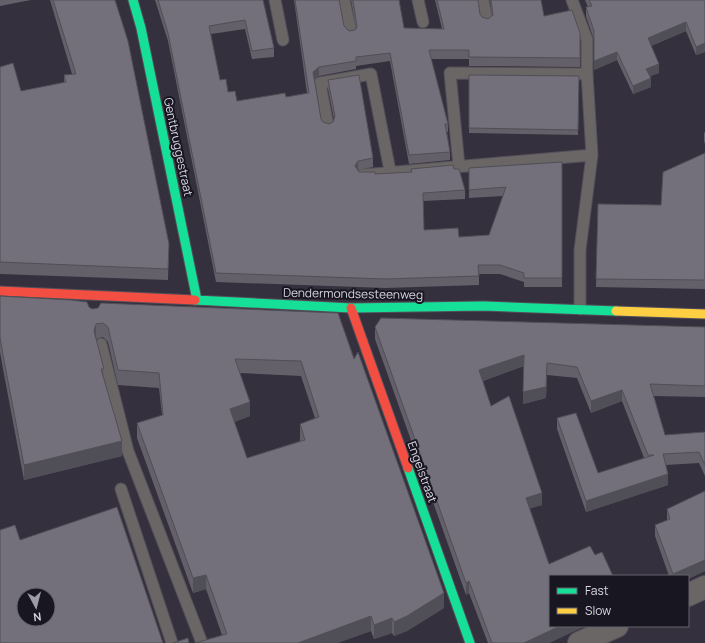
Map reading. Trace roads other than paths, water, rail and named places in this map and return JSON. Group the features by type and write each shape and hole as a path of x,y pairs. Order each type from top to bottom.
{"main road":[{"name":"Gentbruggestraat","path":"133,0 141,28 197,300"},
{"name":"Dendermondsesteenweg","path":"0,291 351,308 393,306 580,309 705,314"},
{"name":"Engelstraat","path":"351,308 470,643"}],"street":[{"path":"689,595 705,587"},
{"path":"579,643 615,627"}],"lane":[{"path":"275,0 283,40"},
{"path":"344,0 351,33"},
{"path":"418,0 424,22"},
{"path":"483,0 487,21"},
{"path":"572,0 587,40 587,74 592,155 580,250 580,309"},
{"path":"459,166 450,73 587,74"},
{"path":"328,126 320,83 371,74 390,171"},
{"path":"362,175 390,171 592,155"},
{"path":"89,296 92,310"},
{"path":"101,344 128,451 202,643"},
{"path":"122,490 172,643"}]}
